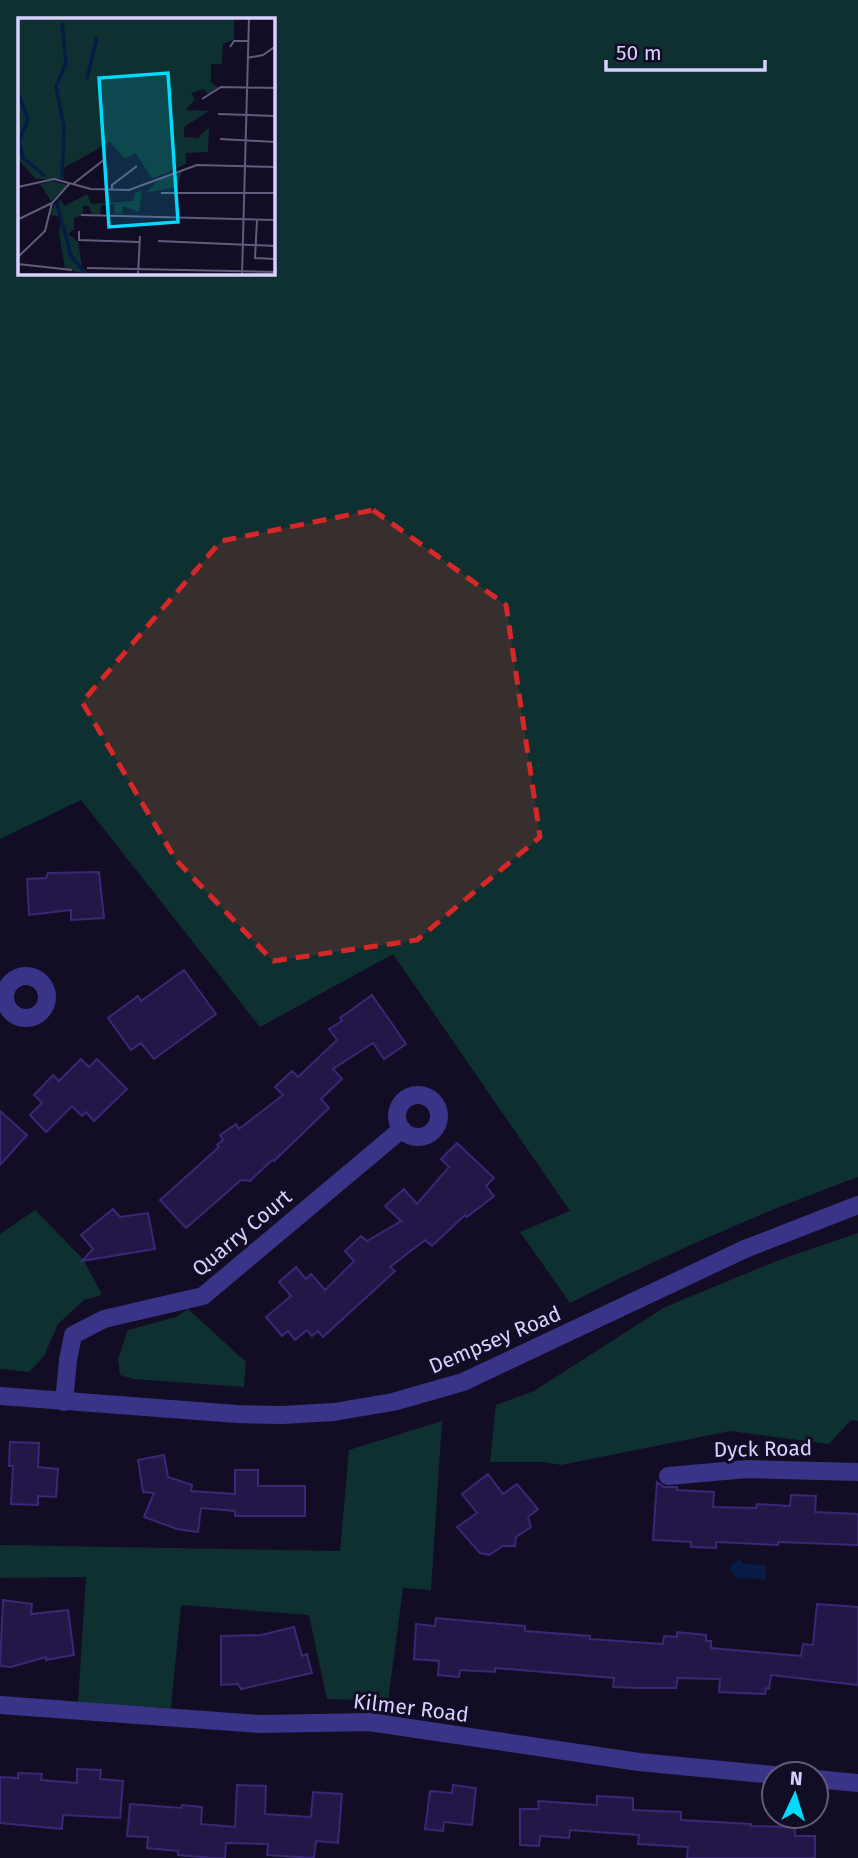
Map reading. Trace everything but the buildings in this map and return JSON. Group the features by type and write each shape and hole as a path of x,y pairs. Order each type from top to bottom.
{"street":[{"name":"Quarry Court","path":"64,1402 73,1335 104,1319 203,1296 402,1129"},
{"name":"Dempsey Road","path":"0,1396 237,1414 282,1415 364,1408 463,1382 745,1249 858,1205"},
{"name":"Dyck Road","path":"668,1476 747,1469 858,1472"},
{"name":"Kilmer Road","path":"0,1705 260,1724 369,1722 639,1762 760,1774"},
{"path":"830,1780 858,1783"}],"highlighted area":[{"path":"373,510 506,605 540,837 417,940 273,961 176,860 82,702 221,541"}],"green space":[{"path":"0,0 858,0 858,1177 712,1236 570,1303 520,1232 570,1211 393,954 260,1027 81,800 0,839"},
{"path":"35,1210 83,1259 102,1295 84,1300 58,1324 44,1356 29,1372 0,1369 0,1234"},
{"path":"858,1233 858,1421 851,1420 829,1444 730,1431 561,1465 545,1462 490,1462 496,1405 534,1391 665,1307 779,1260"},
{"path":"188,1309 246,1362 244,1387 134,1379 120,1375 118,1359 128,1330 176,1317"},
{"path":"442,1421 431,1590 403,1588 388,1701 327,1699 309,1615 181,1605 171,1708 78,1704 86,1577 0,1578 0,1545 340,1551 349,1450"}],"water":[{"path":"739,1559 745,1564 766,1565 766,1580 737,1578 729,1568"}]}
